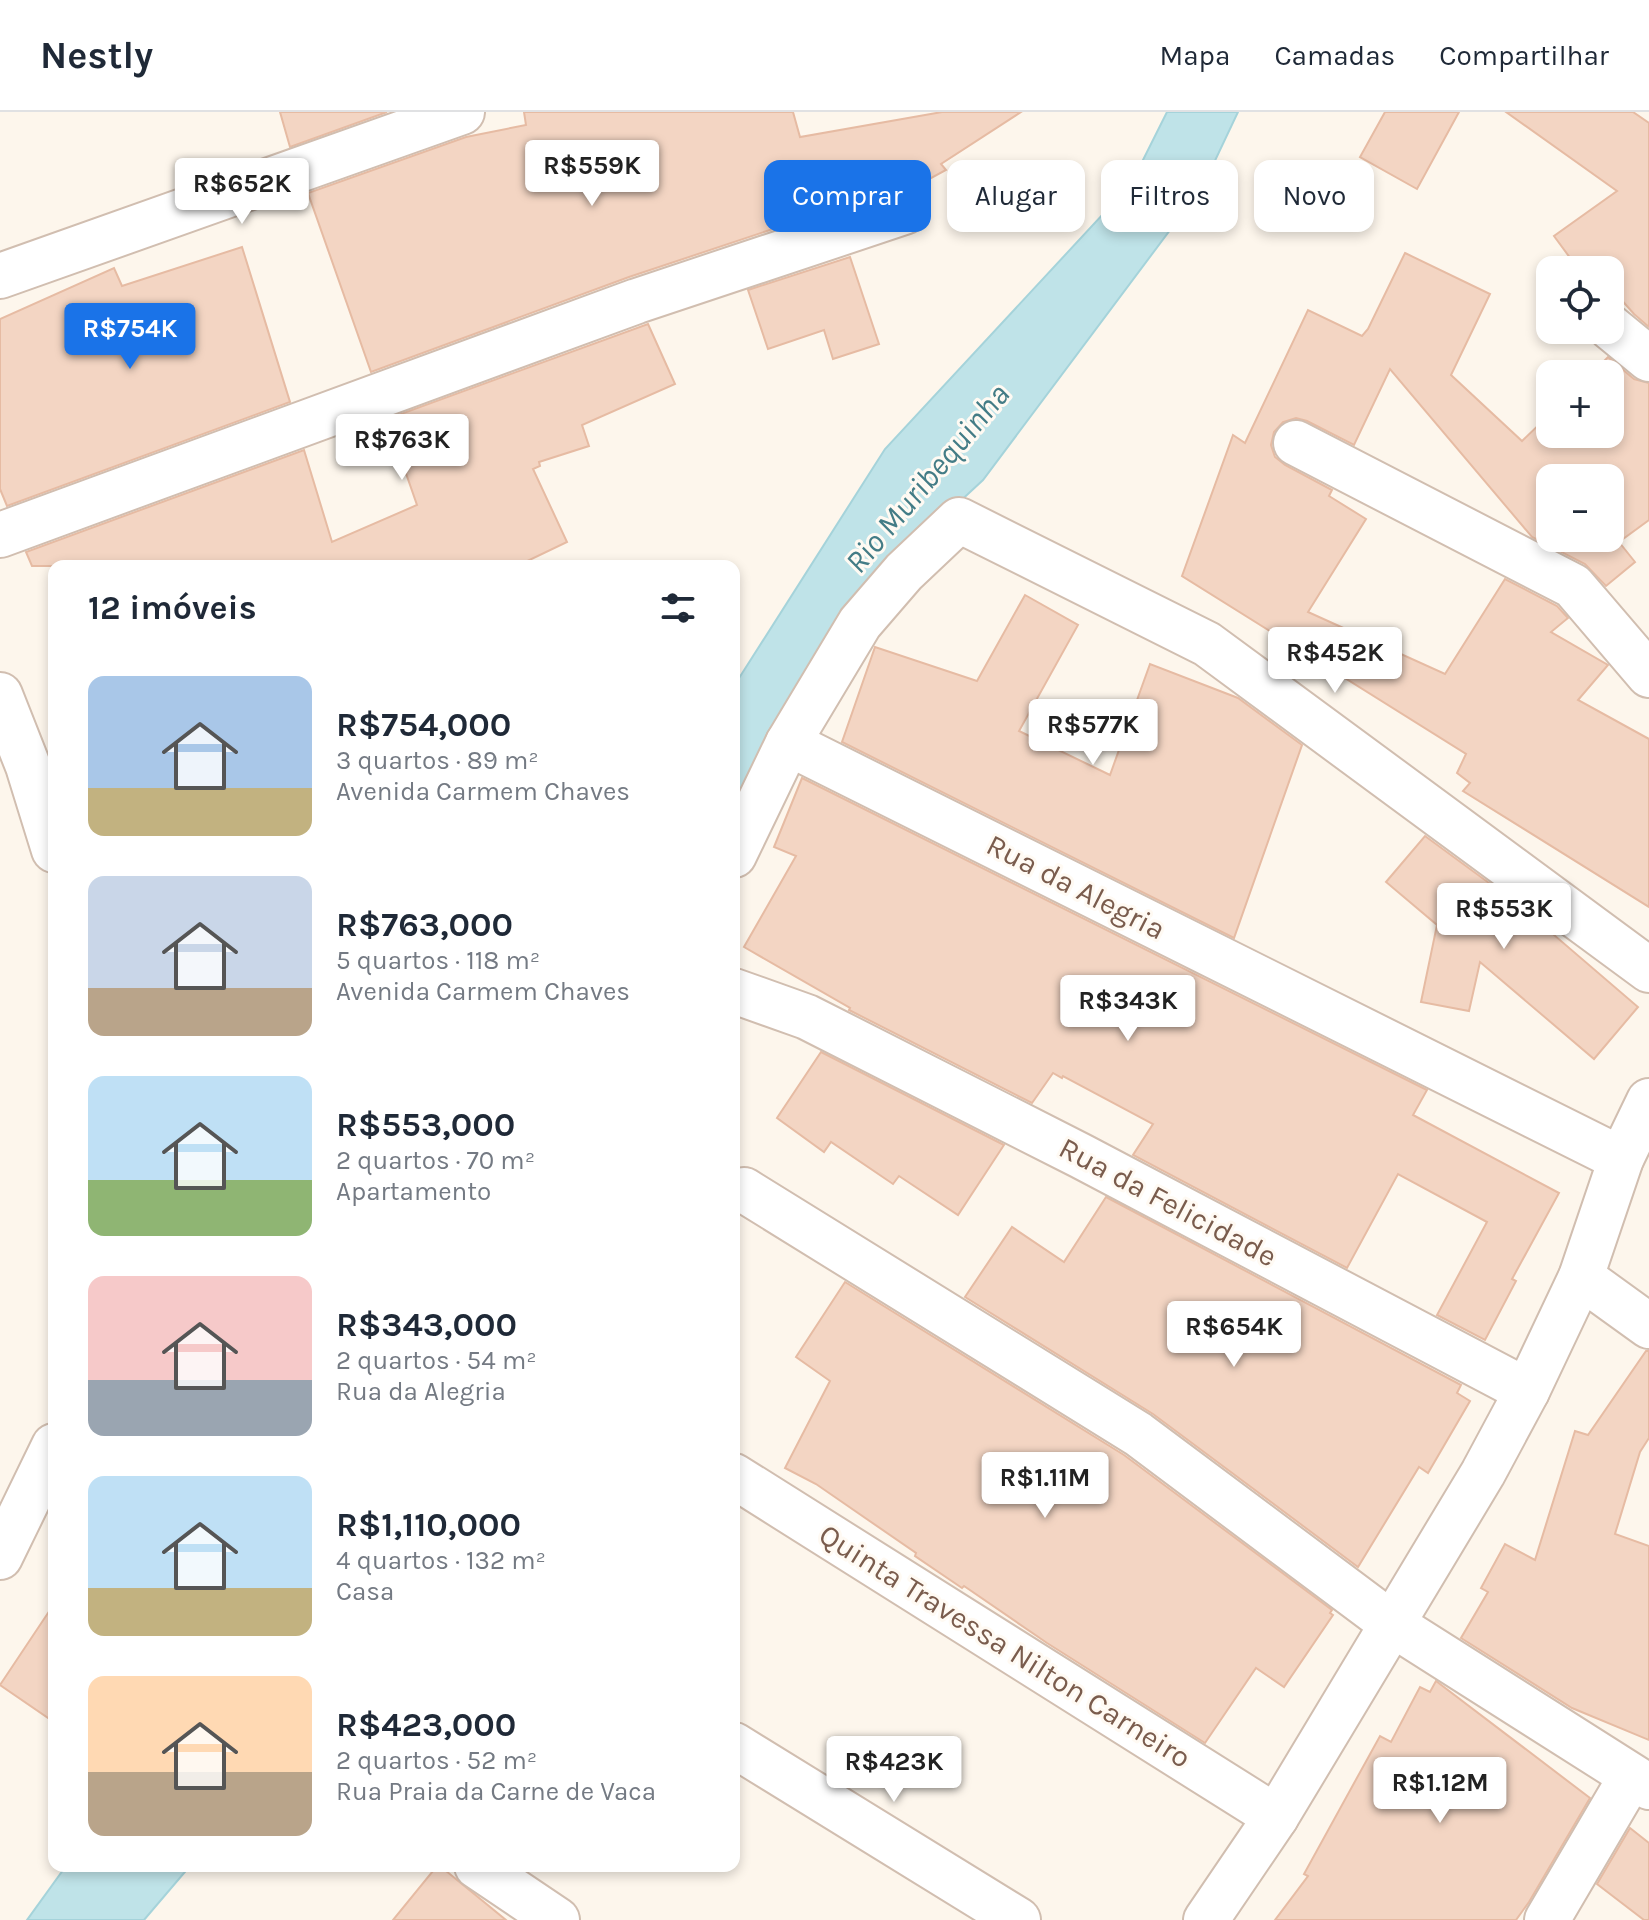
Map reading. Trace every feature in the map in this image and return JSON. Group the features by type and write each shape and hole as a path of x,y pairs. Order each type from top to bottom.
{"street":[{"path":"0,276 462,112"},
{"path":"0,535 637,301 844,232"},
{"path":"1624,338 1649,359"},
{"path":"1296,443 1573,586 1649,675"},
{"path":"740,843 788,743 860,623 904,572 959,520 1207,644 1649,970"},
{"path":"0,695 41,762 48,809"},
{"name":"Rua da Alegria","path":"788,743 1621,1159"},
{"name":"Rua da Felicidade","path":"740,993 807,1017 1081,1156 1527,1391"},
{"path":"1206,1920 1276,1817 1483,1473 1527,1391 1581,1277 1621,1159 1649,1101"},
{"path":"744,1190 1138,1434 1392,1624 1640,1782 1547,1920"},
{"path":"1581,1277 1649,1326"},
{"path":"0,1557 48,1458"},
{"name":"Quinta Travessa Nilton Carneiro","path":"740,1480 1276,1817"},
{"path":"740,1749 1018,1920"},
{"path":"486,1872 557,1920"}],"water":[{"path":"1167,112 1238,112 1215,160 1143,160"},
{"name":"Rio Muribequinha","path":"1101,216 1101,232 1169,232 983,480 899,558 740,813 740,677 885,449"},
{"path":"62,1872 185,1872 144,1920 27,1920"}],"building":[{"path":"280,112 387,112 290,147"},
{"path":"524,112 793,112 800,137 942,112 1021,112 941,164 946,170 931,178 931,160 764,160 764,232 629,277 371,372 308,193 466,137 526,125"},
{"path":"1385,112 1459,112 1417,189 1374,165 1374,160 1360,157"},
{"path":"1506,112 1633,112 1649,123 1649,327 1624,303 1624,256 1569,256 1554,236 1617,191"},
{"path":"242,247 290,402 7,506 0,489 0,319 114,268 122,286"},
{"path":"1405,253 1490,294 1451,375 1522,441 1536,428 1536,448 1624,448 1624,371 1634,379 1649,383 1649,520 1624,538 1624,464 1536,464 1536,539 1390,369 1354,445 1296,418 1283,422 1274,432 1271,445 1275,457 1285,465 1332,490 1329,496 1366,519 1308,612 1445,674 1505,579 1557,606 1568,618 1551,632 1608,665 1578,700 1649,739 1649,907 1463,791 1470,783 1457,773 1466,754 1182,576 1233,435 1245,443 1308,310 1362,336"},
{"path":"850,257 879,344 833,359 824,330 768,349 748,290"},
{"path":"648,324 675,384 582,425 589,446 539,462 540,466 533,469 567,542 530,560 48,560 48,566 32,566 26,552 304,450 332,542 417,505 387,419"},
{"path":"1624,548 1635,562 1606,586 1585,564 1561,552 1624,552"},
{"path":"1025,595 1078,625 1019,731 1110,775 1150,664 1238,698 1302,745 1234,938 842,742 875,647 977,681"},
{"path":"802,778 1427,1090 1413,1115 1559,1193 1512,1279 1516,1281 1485,1340 1437,1315 1487,1222 1398,1174 1347,1268 1133,1155 1153,1124 1063,1076 1053,1073 1032,1103 849,1010 744,947 796,856 774,847"},
{"path":"1425,836 1519,905 1638,1007 1594,1059 1480,962 1469,1011 1421,1002 1437,925 1386,882"},
{"path":"821,1052 1004,1145 958,1215 899,1176 893,1184 831,1142 824,1152 777,1118"},
{"path":"1106,1197 1461,1385 1457,1393 1470,1401 1428,1473 1419,1467 1358,1567 1153,1414 965,1297 1012,1227 1064,1262"},
{"path":"845,1282 1124,1455 1332,1610 1330,1613 1333,1615 1284,1687 1256,1668 1205,1743 1047,1643 964,1586 962,1588 816,1484 785,1468 830,1381 796,1357"},
{"path":"1646,1351 1649,1351 1649,1438 1640,1452 1615,1534 1649,1546 1649,1740 1572,1708 1461,1638 1488,1592 1481,1588 1505,1544 1535,1560 1575,1431 1588,1435"},
{"path":"48,1613 48,1718 0,1685"},
{"path":"1436,1681 1590,1798 1529,1902 1516,1920 1275,1920 1308,1876 1304,1874 1380,1736 1391,1742 1420,1687 1430,1692"},
{"path":"1630,1828 1649,1843 1649,1920 1644,1920 1597,1884"},
{"path":"432,1872 447,1872 506,1920 393,1920"}]}
